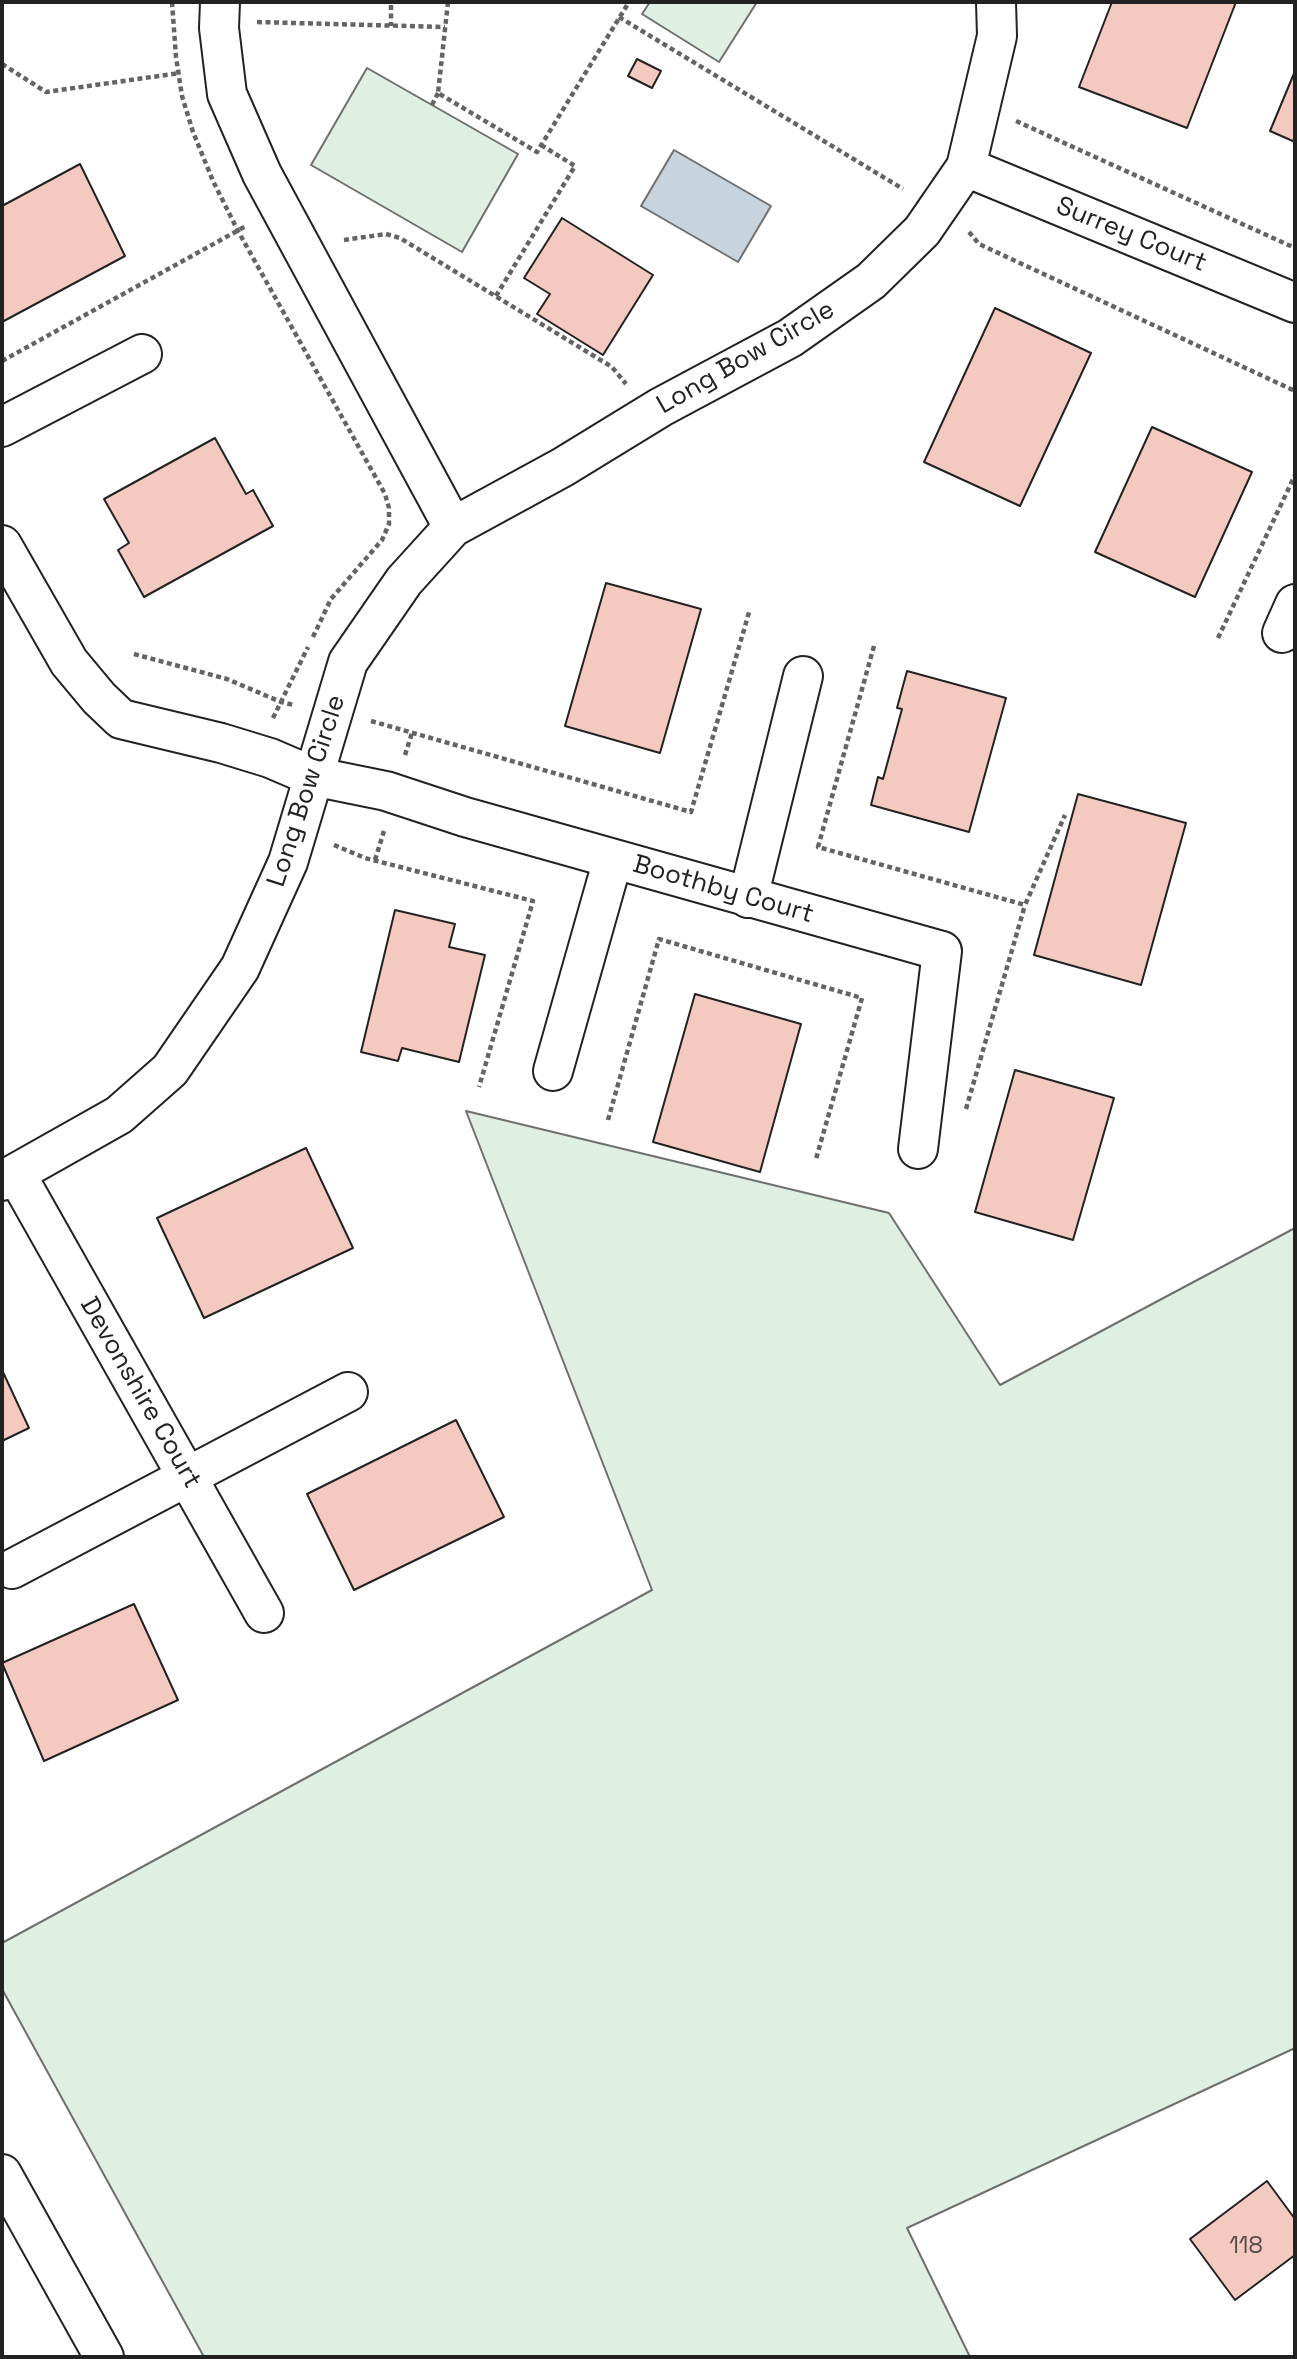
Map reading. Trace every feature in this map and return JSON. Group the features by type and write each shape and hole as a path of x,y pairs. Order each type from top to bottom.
{"street":[{"name":"Long Bow Circle","path":"9,1178 119,1115 170,1070 240,968 288,862 348,662 404,581 453,527 563,467 661,407 790,338 871,281 922,231 966,167 997,36 996,2"},
{"path":"219,12 227,94 262,174 453,527"},
{"name":"Surrey Court","path":"966,167 1295,303"},
{"path":"2,428 142,354"},
{"name":"Boothby Court","path":"2,545 11,585 69,662 121,719 256,753 312,776 386,790 465,817 942,951 918,1149"},
{"path":"748,898 803,676"},
{"path":"553,1072 613,859"},
{"name":"Devonshire Court","path":"9,1178 187,1476 264,1614"},
{"path":"12,1569 348,1392"},
{"path":"2,2174 104,2357"}],"path":[{"path":"172,2 182,96 213,181 238,231 385,494 389,508 389,523 382,540 331,599 256,753"},
{"path":"432,105 438,93 448,2"},
{"path":"438,93 537,152 629,2"},
{"path":"391,5 391,26"},
{"path":"219,12 391,26 445,27"},
{"path":"2,64 46,92 224,67"},
{"path":"980,105 1295,248"},
{"path":"496,296 575,166 541,145"},
{"path":"2,360 280,207"},
{"path":"342,240 386,234 400,238 612,367 629,388"},
{"path":"1218,638 1295,475"},
{"path":"361,719 691,813 750,608"},
{"path":"874,646 818,847 1025,905"},
{"path":"134,654 227,679 281,702 295,705"},
{"path":"964,1117 1025,905 1065,815"},
{"path":"298,829 365,858 533,901 479,1087"},
{"path":"608,1120 659,939 862,998 816,1159"}],"green space":[{"path":"650,2 757,2 719,62 642,14"},
{"path":"367,68 518,154 462,252 311,165"},
{"path":"466,1111 889,1213 1000,1385 1295,1228 1295,2048 907,2228 970,2357 204,2357 2,1989 2,1943 652,1590"}],"shaded area":[{"path":"674,150 771,206 738,262 641,206"}],"building":[{"path":"1112,2 1236,2 1187,128 1079,87"},
{"path":"637,59 661,71 652,88 628,76"},
{"path":"1295,71 1295,142 1270,131"},
{"path":"80,164 125,256 2,322 2,206"},
{"path":"562,218 653,275 603,355 537,314 550,294 524,278"},
{"path":"995,308 1091,353 1020,506 924,462"},
{"path":"1152,427 1252,472 1195,597 1095,552"},
{"path":"215,438 246,494 253,490 273,526 144,597 118,550 129,543 104,499"},
{"path":"606,583 701,609 660,753 565,726"},
{"path":"907,671 1006,698 969,832 871,805 878,777 883,779 902,709 897,708"},
{"path":"1078,794 1186,823 1141,985 1034,955"},
{"path":"395,910 455,924 449,947 485,955 459,1062 402,1048 398,1061 361,1052"},
{"path":"695,994 801,1024 760,1172 653,1142"},
{"path":"1015,1070 1114,1098 1073,1240 975,1212"},
{"path":"306,1148 353,1248 204,1318 157,1218"},
{"path":"2,1370 29,1428 2,1441"},
{"path":"456,1420 504,1517 354,1590 307,1494"},
{"path":"134,1604 178,1700 44,1761 2,1663"},
{"path":"1267,2181 1295,2219 1295,2255 1235,2300 1190,2239"}]}
